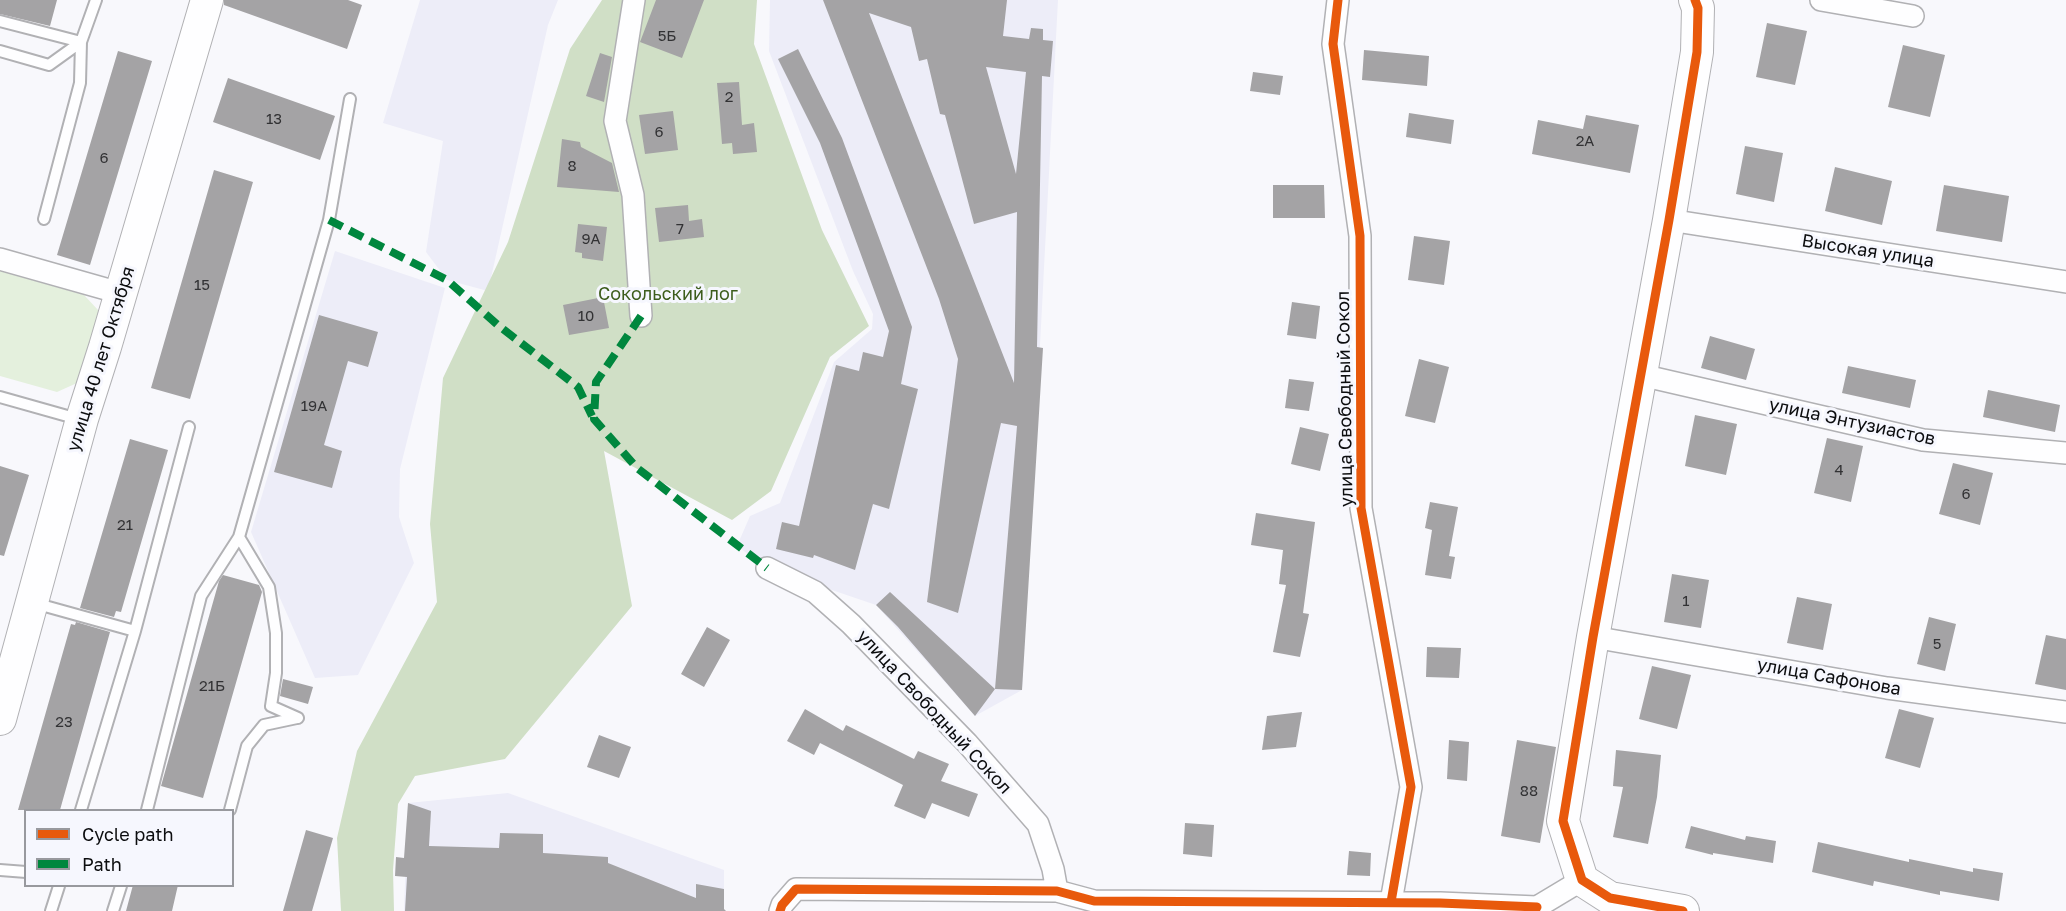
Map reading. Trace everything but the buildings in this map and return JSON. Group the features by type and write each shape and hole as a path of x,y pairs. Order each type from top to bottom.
{"street":[{"name":"улица 40 лет Октября","path":"0,720 82,419 207,0"},
{"path":"634,0 615,121 633,195 642,316"},
{"name":"улица Свободный Сокол","path":"1338,0 1333,44 1360,236 1361,508 1411,787 1391,902"},
{"path":"1683,911 1610,898 1582,880 1563,821 1593,637 1669,220 1697,52 1698,8 1695,0"},
{"path":"1821,0 1913,16"},
{"name":"Высокая улица","path":"1669,220 2066,282"},
{"path":"0,259 120,293"},
{"name":"улица Энтузиастов","path":"1641,375 1923,440 2066,453"},
{"name":"улица Свободный Сокол","path":"766,568 815,592 851,624 967,742 1038,824 1053,869 1057,891"},
{"name":"улица Сафонова","path":"1593,637 1887,688 2066,712"},
{"path":"781,908 796,889 1057,891 1094,906 1391,902 1536,909 1582,880"}],"lane":[{"path":"44,219 80,83 81,42 96,0"},
{"path":"0,21 81,42"},
{"path":"0,51 49,65 81,42"},
{"path":"147,809 201,596 239,537 329,220 350,99"},
{"path":"0,397 82,419"},
{"path":"81,809 135,631 189,427"},
{"path":"230,809 247,746 264,725 298,718 270,706 276,673 276,633 270,587 239,537"},
{"path":"32,602 135,631"},
{"path":"0,870 24,872"},
{"path":"51,911 58,887"},
{"path":"113,911 120,887"}],"shaded area":[{"path":"420,0 558,0 548,25 488,291 447,280 426,252 443,141 383,123"},
{"path":"770,0 1058,0 1022,690 975,716 876,605 767,568 737,546 750,516 780,503 834,362 872,329 873,314 853,271 769,51"},
{"path":"335,251 445,288 400,469 399,517 414,563 358,675 315,678 251,532"},
{"path":"508,793 724,870 724,911 404,911 408,803"}],"green space":[{"name":"Сокольский лог","path":"602,0 757,0 754,44 822,230 869,326 830,357 771,491 732,520 604,451 632,606 505,759 415,776 398,804 393,870 394,911 341,911 337,838 357,751 437,602 430,524 443,378 508,242 570,49"},
{"path":"0,271 84,295 99,311 77,383 57,392 0,376"}],"marked path":[{"path":"329,220 447,280 499,326 578,387 592,416"},
{"path":"641,316 596,382 594,419 637,468 767,568"}],"cycle path":[{"path":"1338,0 1333,44 1360,236 1361,508 1411,787 1391,902"},
{"path":"1683,911 1610,898 1582,880 1563,821 1593,637 1669,220 1697,52 1698,8 1695,0"},
{"path":"780,911 782,905 796,889 1057,891 1094,901 1440,903 1537,907 1535,911"}]}
